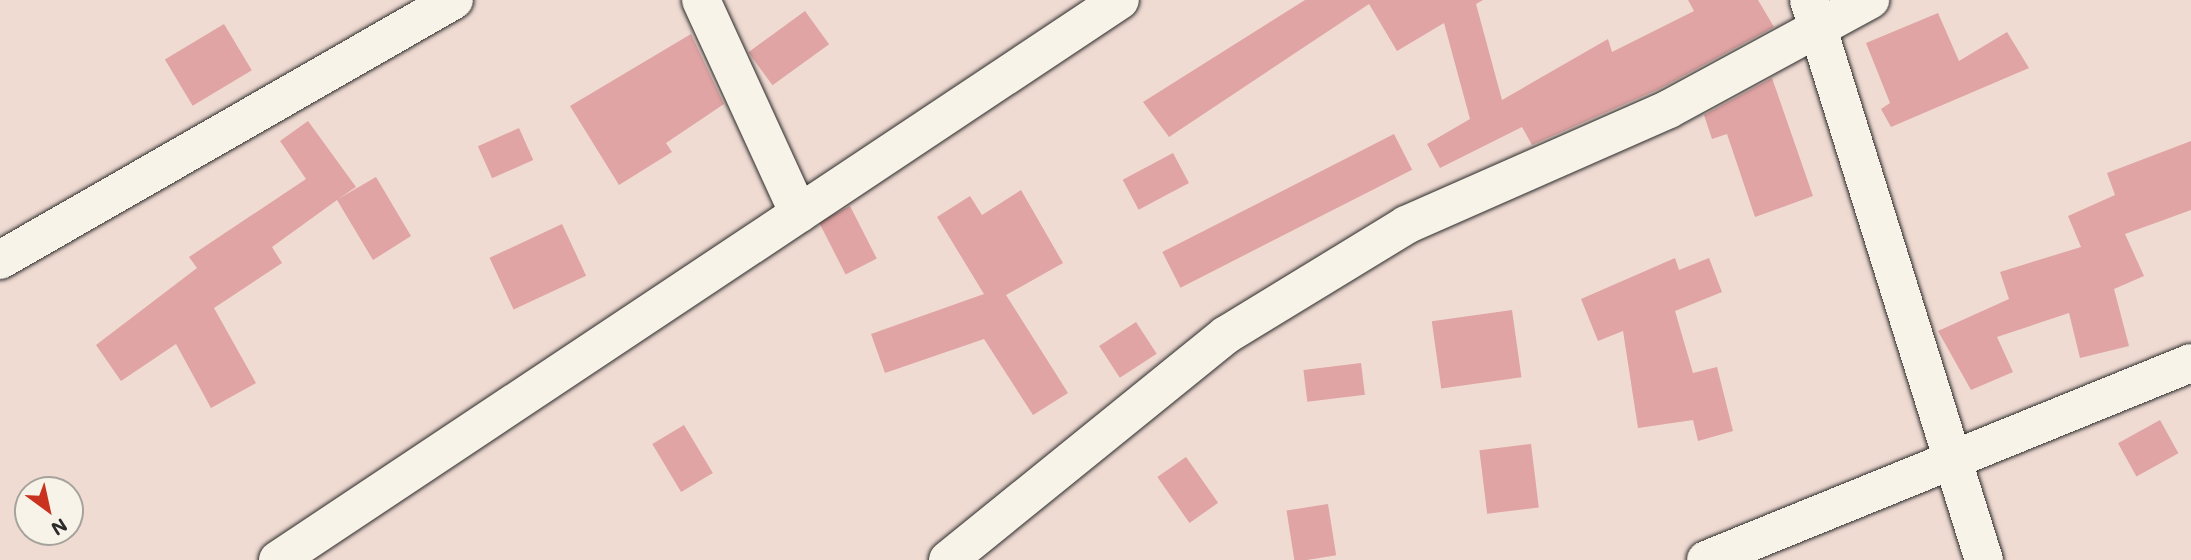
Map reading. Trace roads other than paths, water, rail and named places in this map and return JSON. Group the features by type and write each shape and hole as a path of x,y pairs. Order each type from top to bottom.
{"street":[{"path":"0,260 454,0"},
{"path":"701,0 799,214"},
{"path":"278,560 1120,0"},
{"path":"948,560 1259,314 1406,225 1669,109 1812,15 1870,0"},
{"path":"1812,15 1915,354 1955,458 1984,560"},
{"path":"1706,560 2191,363"}]}
